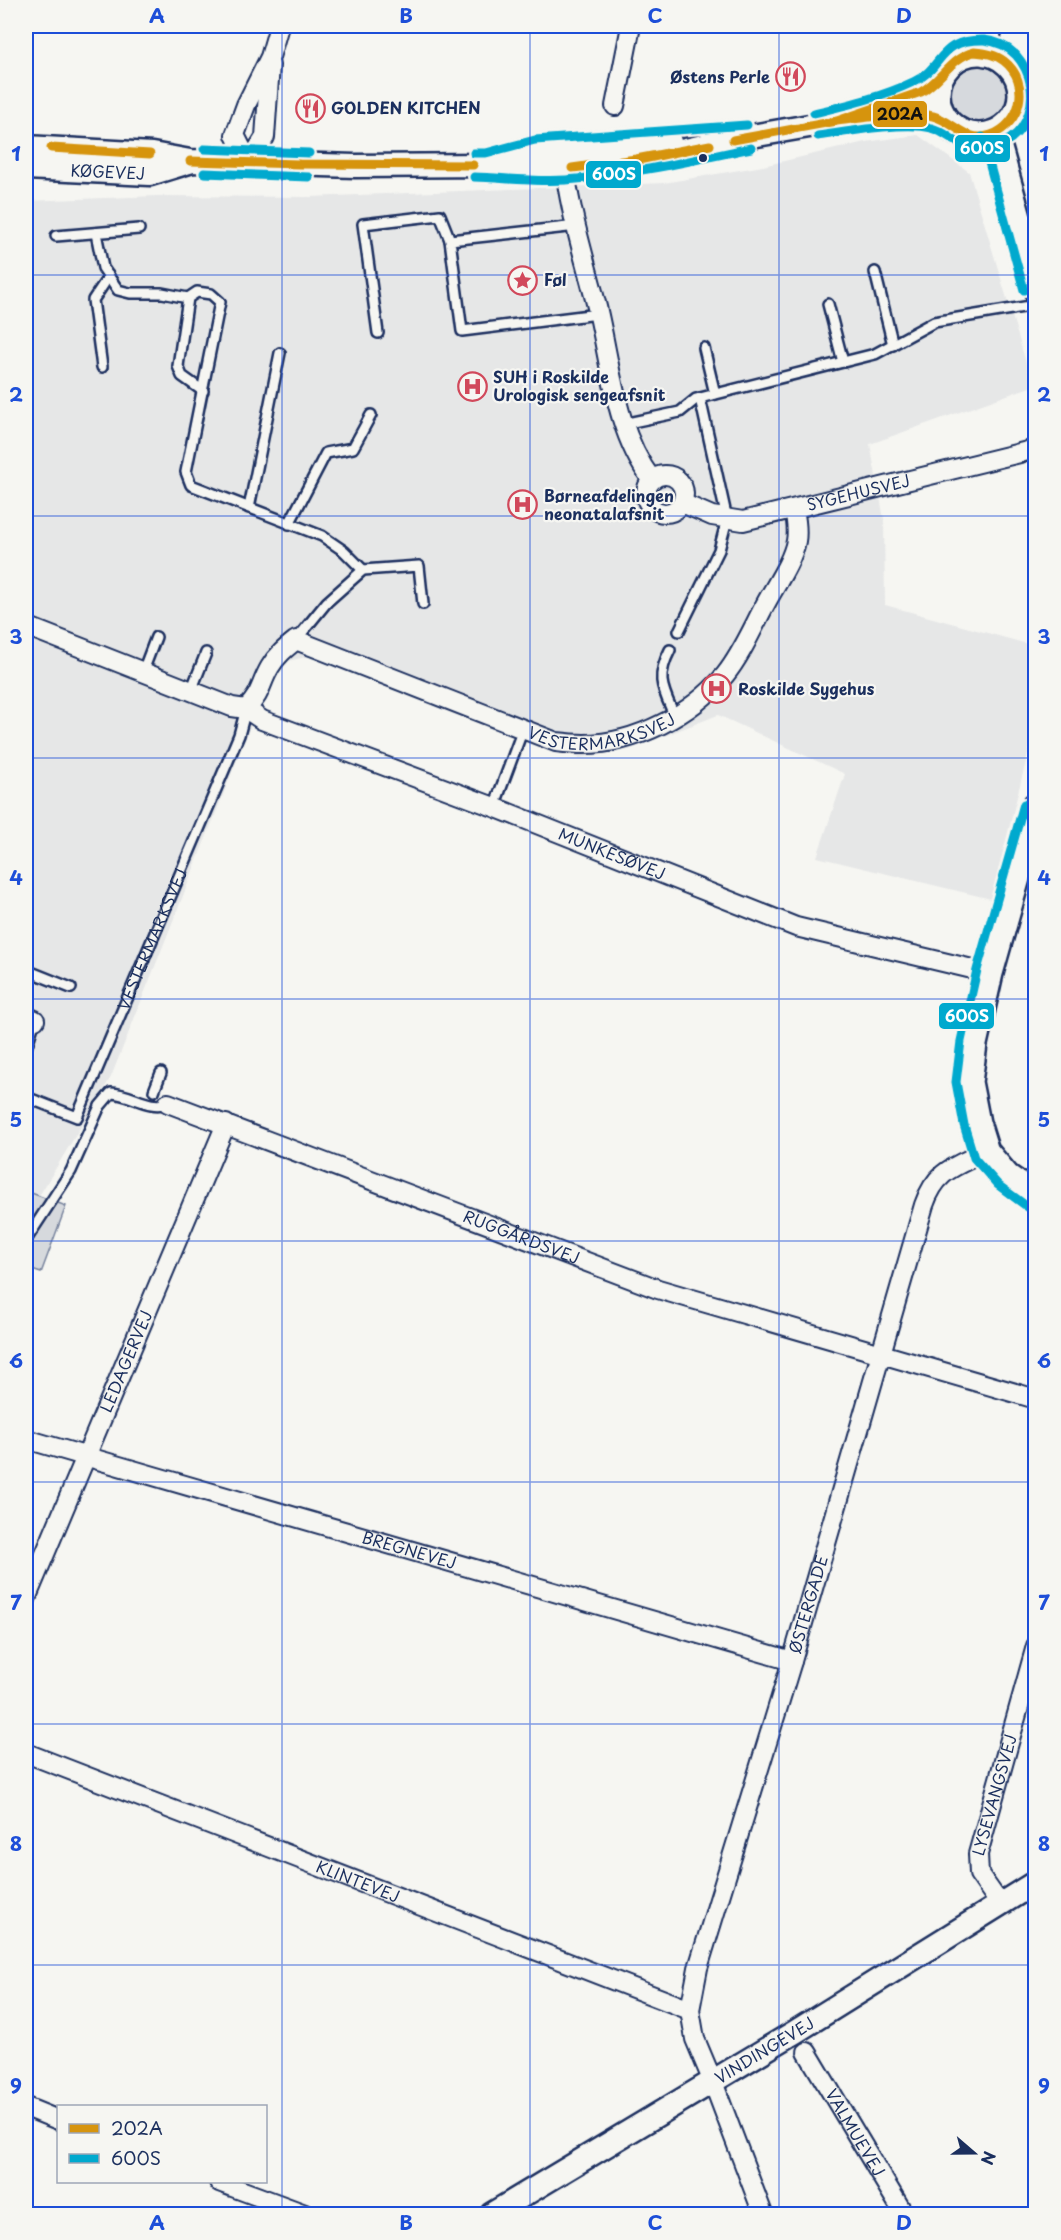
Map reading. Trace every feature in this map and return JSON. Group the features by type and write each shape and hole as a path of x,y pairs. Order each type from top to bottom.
{"main road":[{"path":"986,52 987,26"},
{"path":"971,52 986,52 994,54 1007,63 1017,76 1021,99 1016,114 1006,127 994,134 979,137 965,135 946,122 941,115 936,98 938,80 946,67 957,57 971,52"},
{"path":"994,134 1035,287"},
{"path":"1035,807 989,973 973,1044 968,1082 976,1123 986,1152 1006,1178 1035,1198"}],"street":[{"path":"249,163 235,135 246,105 270,57 279,26"},
{"path":"615,106 632,26"},
{"path":"249,163 266,137 270,57"},
{"name":"KØGEVEJ","path":"838,121 920,93 938,80"},
{"name":"KØGEVEJ","path":"26,147 152,154 190,161 355,166 488,165 535,169 563,159 631,162 741,138 838,121 922,115 939,118 946,122"},
{"path":"563,159 566,184 623,424 631,446 652,480"},
{"name":"KØGEVEJ","path":"26,168 150,174 190,161"},
{"name":"SYGEHUSVEJ","path":"682,503 712,516 743,521 1035,449"},
{"path":"662,475 677,479 684,488 682,503 675,511 663,514 653,510 646,495 646,489 652,480 662,475"},
{"name":"VESTERMARKSVEJ","path":"246,709 257,698 269,669 280,652 297,640 556,742 585,744 613,740 642,731 675,717 706,694 726,673 789,559 796,542 794,509"},
{"path":"26,626 191,691 231,706 246,709"},
{"name":"MUNKESØVEJ","path":"246,709 262,720 494,807 796,927 989,973"},
{"name":"RUGGÅRDSVEJ","path":"168,1103 658,1289 1035,1398"},
{"name":"LEDAGERVEJ","path":"26,1599 226,1124"},
{"name":"ØSTERGADE","path":"763,2214 695,2039 690,2010 698,1968 792,1661 924,1205 933,1183 949,1169 986,1152"},
{"name":"BREGNEVEJ","path":"26,1439 792,1661"},
{"name":"LYSEVANGSVEJ","path":"1000,1904 980,1874 978,1854 1035,1646"},
{"name":"KLINTEVEJ","path":"26,1754 690,2010"},
{"name":"VINDINGEVEJ","path":"492,2214 713,2082 1035,1882"},
{"name":"VALMUEVEJ","path":"807,2052 904,2214"},
{"path":"26,2108 57,2120"},
{"path":"224,2183 304,2214"}],"lane":[{"path":"378,333 363,224 440,215 450,240 462,331 598,314"},
{"path":"450,240 577,226"},
{"path":"56,236 139,229"},
{"path":"96,233 103,267 118,290 130,293 162,292 188,298 197,292 211,294 220,302 186,472 191,485 322,536 333,542 363,570 419,566 423,604"},
{"path":"875,272 893,345"},
{"path":"102,367 93,300 109,276"},
{"path":"188,298 178,366 182,376 203,391"},
{"path":"828,304 843,362"},
{"path":"623,424 680,412 700,398 875,354 934,322 1035,305"},
{"path":"704,348 715,394"},
{"path":"249,508 280,353"},
{"path":"679,631 719,550 727,519 700,398"},
{"path":"289,524 326,453 353,448 371,415"},
{"name":"VESTERMARKSVEJ","path":"297,640 327,602 363,570"},
{"path":"142,671 156,637"},
{"path":"670,650 663,664 661,684 675,717"},
{"path":"191,691 206,653"},
{"name":"VESTERMARKSVEJ","path":"26,1097 77,1117 239,735 246,709"},
{"path":"494,807 523,729"},
{"path":"26,970 71,988"},
{"path":"26,1048 30,1018"},
{"path":"154,1091 161,1073"},
{"path":"26,1240 71,1170 100,1106 111,1093 158,1106 168,1103"}],"shaded area":[{"path":"979,66 990,68 999,74 1005,83 1007,94 1005,105 999,114 990,120 979,122 968,120 959,114 953,105 951,94 953,83 959,74 968,68"},
{"name":"Roskilde Sygehus","path":"918,135 969,172 1033,386 870,444 884,519 885,605 1035,646 1035,726 991,899 817,857 845,774 718,715 628,750 579,758 310,656 275,664 111,1077 39,1196 26,1191 26,201 157,196 309,197 664,183 763,166 865,142"},
{"path":"26,1191 66,1206 41,1273 26,1268"}],"transit line":[{"name":"600S","path":"814,113 852,104 913,82 931,69 949,49 968,41 984,40 1009,49 1025,69 1030,84 1031,100 1022,128 997,146 973,149 937,130 920,126 876,128 818,136"},
{"name":"202A","path":"974,52 990,54 1001,59 1018,80 1020,91 1016,112 1002,130 991,135 974,137 940,119 922,114 885,115 837,121 921,92 935,82 952,64 974,52"},
{"name":"202A","path":"733,140 837,121"},
{"name":"202A","path":"733,140 837,121"},
{"name":"600S","path":"474,153 486,153 535,140 747,125"},
{"name":"600S","path":"982,137 1024,290"},
{"name":"202A","path":"572,168 710,145"},
{"name":"202A","path":"572,168 629,162 710,145"},
{"name":"202A","path":"51,148 150,154"},
{"name":"202A","path":"51,148 150,154"},
{"name":"600S","path":"474,177 543,181 590,178 659,167 751,148"},
{"name":"600S","path":"204,149 309,153"},
{"name":"202A","path":"190,161 299,164"},
{"name":"202A","path":"190,161 299,164"},
{"name":"202A","path":"299,164 473,165"},
{"name":"202A","path":"299,164 473,165"},
{"name":"600S","path":"204,173 309,177"},
{"name":"600S","path":"1024,804 977,970 961,1041 956,1082 964,1125 974,1158 998,1185 1029,1208"}],"place":[{"name":"Østens Perle","path":"791,77"},
{"name":"GOLDEN KITCHEN","path":"310,108"},
{"name":"Føl","path":"523,280"},
{"name":"SUH i Roskilde Urologisk sengeafsnit","path":"472,386"},
{"name":"Børneafdelingen neonatalafsnit","path":"523,505"},
{"name":"Roskilde Sygehus","path":"717,689"}]}
